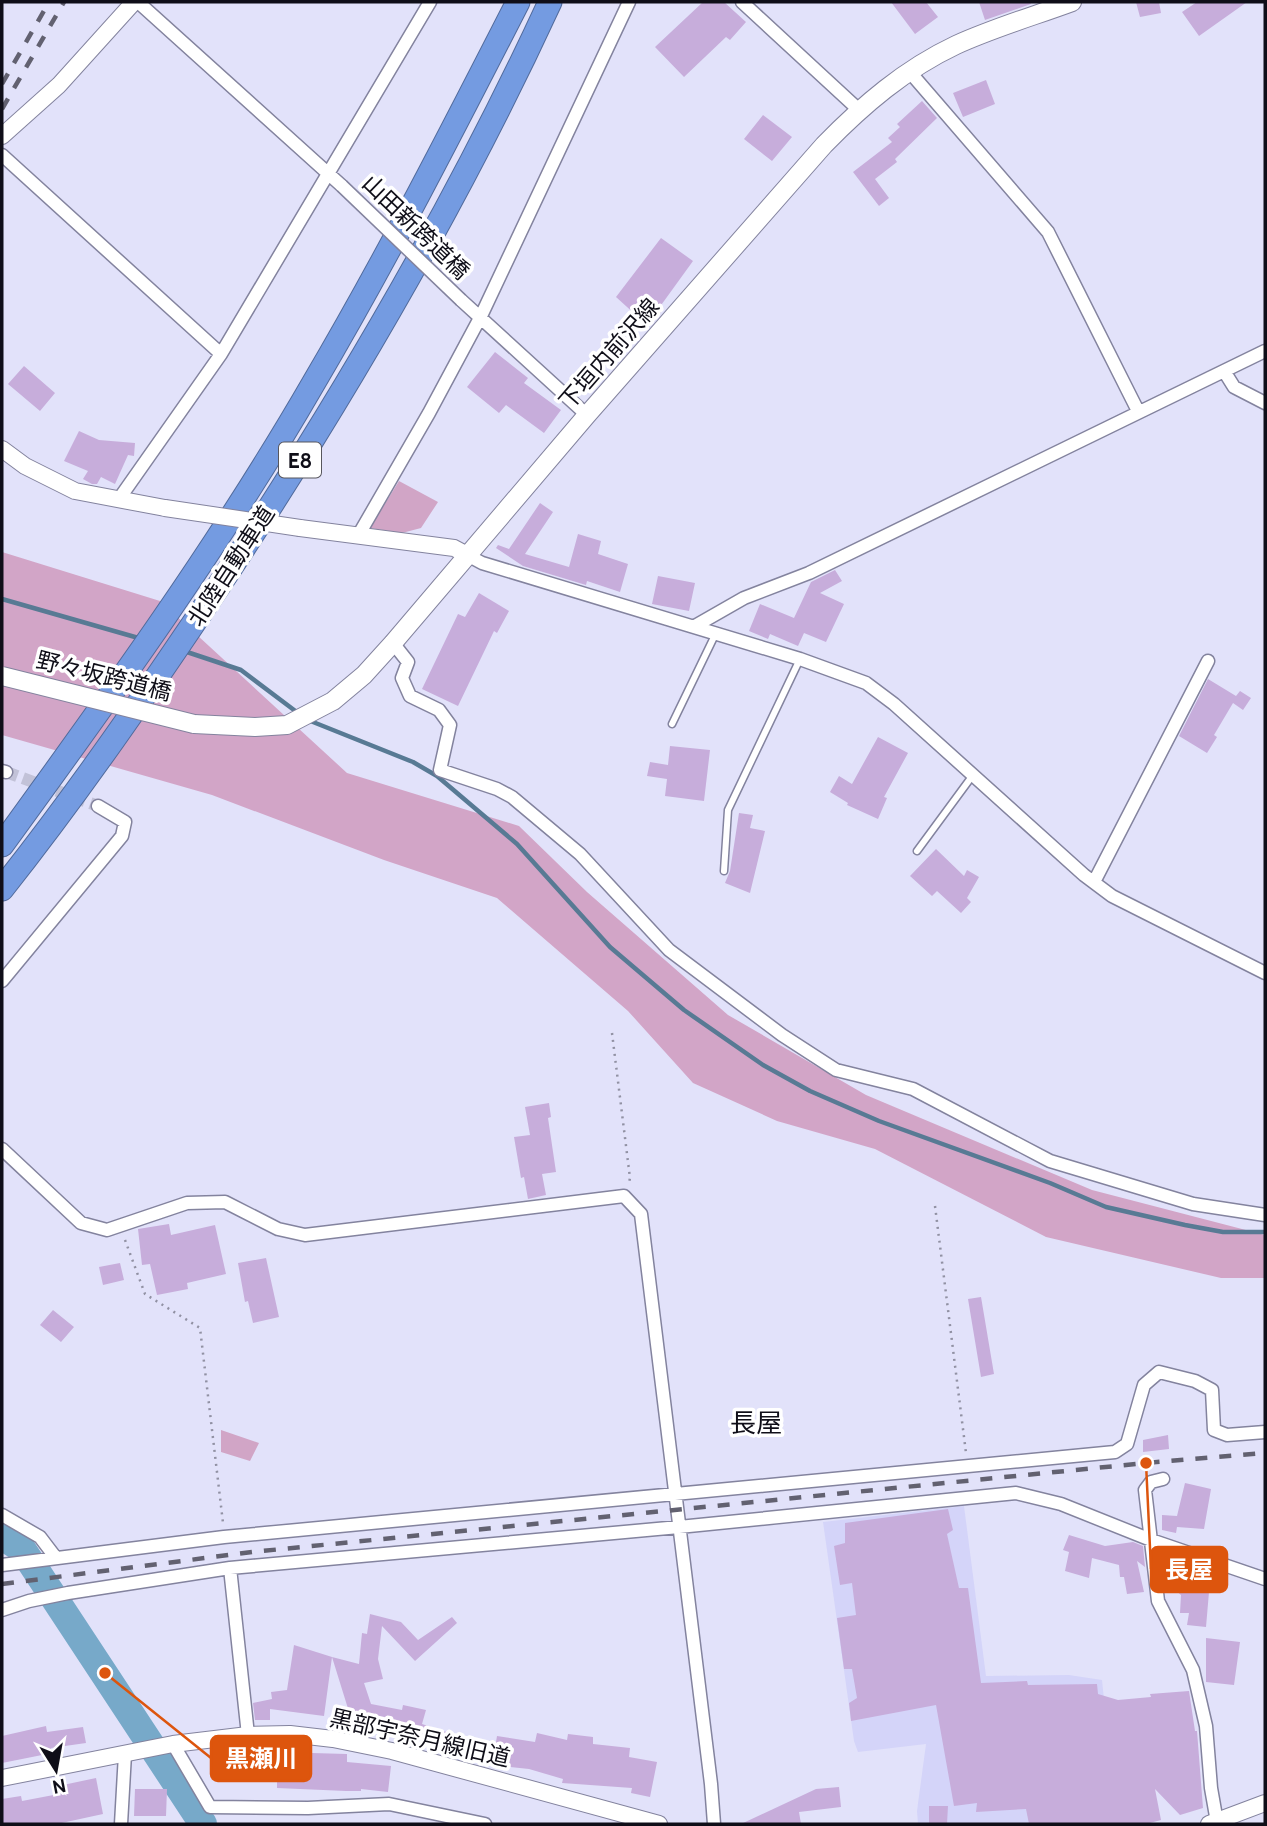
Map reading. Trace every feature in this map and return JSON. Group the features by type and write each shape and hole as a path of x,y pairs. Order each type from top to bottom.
{"highway":[{"name":"北陸自動車道","path":"2,845 159,626 239,506 313,385 387,253 518,2"},
{"name":"北陸自動車道","path":"2,888 106,750 175,651 336,404 461,179 550,2"}],"main road":[{"name":"下垣内前沢線","path":"194,724 255,727 287,725 333,701 364,675 393,643 587,415 824,145 859,110 909,71 957,45 1072,2"},
{"name":"野々坂跨道橋","path":"2,676 194,724"}],"street":[{"path":"2,136 59,85 136,2"},
{"name":"山田新跨道橋","path":"136,2 329,174 587,415"},
{"path":"119,499 221,354 430,2"},
{"path":"358,536 481,316 629,2"},
{"path":"742,2 859,110"},
{"path":"909,71 1048,232 1138,411"},
{"path":"2,155 221,354"},
{"path":"695,626 744,598 809,573 1265,351"},
{"path":"1224,371 1234,387 1265,403"},
{"path":"2,449 25,466 75,491 165,508 454,548 482,563 695,626 866,683 894,704 1112,896 1265,973"},
{"path":"393,643 408,662 402,678 410,696 439,710 450,725 440,770 497,789 512,797 580,854 669,950 782,1035 836,1070 913,1089 1050,1161 1193,1204 1265,1215"},
{"path":"1094,882 1208,661"},
{"path":"2,981 122,836 125,822 98,806"},
{"path":"2,1149 81,1223 107,1230 187,1203 225,1202 278,1228 305,1235 624,1196 641,1214 714,1824"},
{"path":"8,1565 224,1536 1115,1452 1127,1444 1144,1385 1159,1372 1195,1381 1212,1390 1213,1430 1227,1435 1265,1432"},
{"path":"1163,1479 1151,1482 1145,1490 1158,1601 1196,1681 1206,1726 1213,1823 1265,1803"},
{"path":"2,1610 68,1593 230,1568 1016,1493 1061,1504 1151,1540 1265,1579"},
{"path":"2,1515 40,1537 51,1559"},
{"path":"230,1568 248,1735"},
{"name":"黒部宇奈月線旧道","path":"2,1777 173,1744 248,1735 312,1737 392,1751 659,1824"},
{"path":"173,1744 211,1807 308,1808 389,1804 485,1824"},
{"path":"121,1824 125,1754"}],"lane":[{"path":"672,724 716,633"},
{"path":"724,871 728,810 800,659"},
{"path":"917,851 972,775"}],"path":[{"path":"611,1033 630,1178 624,1196"},
{"path":"935,1206 968,1467"},
{"path":"120,1227 145,1294 200,1328 224,1536"}],"shaded area":[{"path":"399,481 438,502 421,528 402,533 370,528"},
{"path":"2,552 160,601 347,773 519,826 587,892 728,1015 866,1095 1092,1190 1265,1235 1265,1278 1221,1278 1046,1237 875,1149 777,1121 693,1083 628,1011 497,898 384,860 212,795 2,735"},
{"path":"221,1430 259,1443 250,1461 221,1452"},
{"path":"964,1506 986,1676 1069,1675 1102,1680 1113,1786 1111,1824 918,1824 917,1811 926,1744 858,1752 854,1741 823,1522"}],"building":[{"path":"703,2 724,2 746,22 730,40 726,37 684,77 655,47"},
{"path":"891,2 926,2 938,17 915,34"},
{"path":"979,2 1030,2 1031,4 985,20"},
{"path":"1136,2 1159,2 1161,13 1140,17"},
{"path":"1197,2 1247,2 1199,36 1182,12"},
{"path":"986,80 995,104 963,117 953,93"},
{"path":"922,101 937,118 895,159 897,162 875,179 889,198 879,206 853,172 892,142 888,138 900,127 897,124"},
{"path":"763,115 792,137 772,161 744,139"},
{"path":"661,238 693,261 659,308 662,311 648,326 616,297"},
{"path":"495,352 528,378 524,383 561,410 544,433 506,405 499,413 467,387"},
{"path":"24,366 55,393 40,411 8,384"},
{"path":"79,431 99,440 135,443 134,456 128,455 115,484 101,477 97,484 92,484 83,479 88,471 64,461"},
{"path":"540,503 553,512 525,554 569,567 578,534 601,541 598,554 628,564 620,592 523,566 496,548 498,545 509,549"},
{"path":"835,570 842,581 820,593 844,604 826,642 804,633 798,646 770,634 768,639 749,631 760,604 794,618 811,582"},
{"path":"658,576 695,583 689,611 652,604"},
{"path":"479,593 509,611 497,633 494,631 458,706 422,689 458,614 465,617"},
{"path":"1208,679 1236,696 1240,691 1251,698 1243,710 1233,703 1207,753 1179,736"},
{"path":"878,737 908,753 884,797 887,798 878,819 847,805 848,803 830,792 839,776 852,784"},
{"path":"670,746 710,750 704,801 665,796 667,779 647,776 650,762 668,765"},
{"path":"739,813 753,815 750,828 765,831 750,893 725,883 730,871"},
{"path":"936,849 964,876 967,870 979,877 967,898 971,902 961,913 937,891 932,896 910,876"},
{"path":"549,1103 551,1117 548,1118 556,1172 542,1174 546,1195 528,1199 524,1177 521,1178 514,1137 530,1135 525,1107"},
{"path":"169,1224 171,1235 215,1225 226,1274 187,1283 188,1289 157,1295 150,1264 142,1265 138,1229"},
{"path":"266,1258 279,1317 253,1323 248,1301 245,1302 238,1263"},
{"path":"120,1263 124,1280 103,1285 99,1267"},
{"path":"981,1297 994,1374 981,1377 968,1299"},
{"path":"53,1310 74,1327 61,1342 40,1325"},
{"path":"1168,1435 1169,1449 1143,1452 1143,1440"},
{"path":"1185,1483 1211,1489 1204,1529 1177,1527 1176,1533 1162,1530 1162,1515 1177,1516"},
{"path":"948,1509 953,1530 947,1534 959,1588 968,1588 981,1683 1027,1681 1028,1685 1097,1684 1098,1694 1118,1700 1189,1691 1197,1731 1203,1808 1180,1815 1155,1789 1161,1820 1146,1824 1029,1824 1026,1809 976,1812 977,1803 954,1806 936,1705 851,1721 849,1703 857,1698 852,1669 844,1669 837,1618 856,1615 852,1583 840,1585 834,1546 845,1543 845,1523"},
{"path":"1069,1535 1105,1546 1133,1542 1143,1546 1145,1567 1137,1561 1144,1592 1127,1594 1124,1577 1120,1577 1119,1565 1092,1558 1089,1578 1065,1571 1069,1552 1063,1550"},
{"path":"1176,1558 1198,1571 1216,1574 1214,1593 1209,1592 1206,1627 1187,1625 1189,1613 1180,1613 1181,1595 1165,1582 1164,1575"},
{"path":"370,1614 401,1622 418,1640 452,1617 457,1623 415,1661 382,1626 378,1659 383,1679 364,1683 371,1704 402,1710 403,1705 426,1710 422,1724 495,1748 497,1736 535,1742 537,1733 567,1740 568,1734 593,1737 593,1744 630,1748 629,1757 657,1762 650,1797 631,1793 632,1788 562,1783 563,1779 529,1769 493,1765 493,1762 424,1741 348,1725 350,1715 332,1657 359,1664 362,1633 367,1634"},
{"path":"1206,1638 1240,1642 1234,1685 1206,1682"},
{"path":"294,1645 332,1657 324,1716 270,1709 270,1720 255,1720 253,1703 272,1699 271,1692 287,1690"},
{"path":"46,1726 47,1732 83,1727 86,1743 51,1748 52,1753 2,1763 2,1736"},
{"path":"277,1752 347,1754 347,1762 391,1766 388,1792 277,1788"},
{"path":"96,1778 103,1814 57,1824 2,1824 2,1799 21,1796 22,1801 64,1793 63,1785"},
{"path":"839,1787 841,1807 799,1812 801,1824 741,1824 816,1789"},
{"path":"135,1789 167,1789 166,1816 134,1816"},
{"path":"929,1806 948,1806 947,1824 929,1824"}],"waterway":[{"path":"2,599 142,639"},
{"path":"184,651 241,670 298,713"},
{"path":"308,720 413,762 437,776 517,844 610,947 684,1010 763,1065 810,1091 879,1121 1050,1183 1106,1207 1223,1232 1265,1232"},
{"path":"2,1536 22,1549 203,1824"}],"tunnel":[{"path":"6,772 98,806"}],"railway":[{"path":"2,84 49,2"},
{"path":"2,109 64,2"},
{"path":"2,1584 252,1552 1265,1453"}],"place":[{"name":"長屋","path":"1146,1463"},
{"name":"黒瀬川","path":"105,1673"}],"district":[{"name":"長屋","path":"756,1423"}]}
